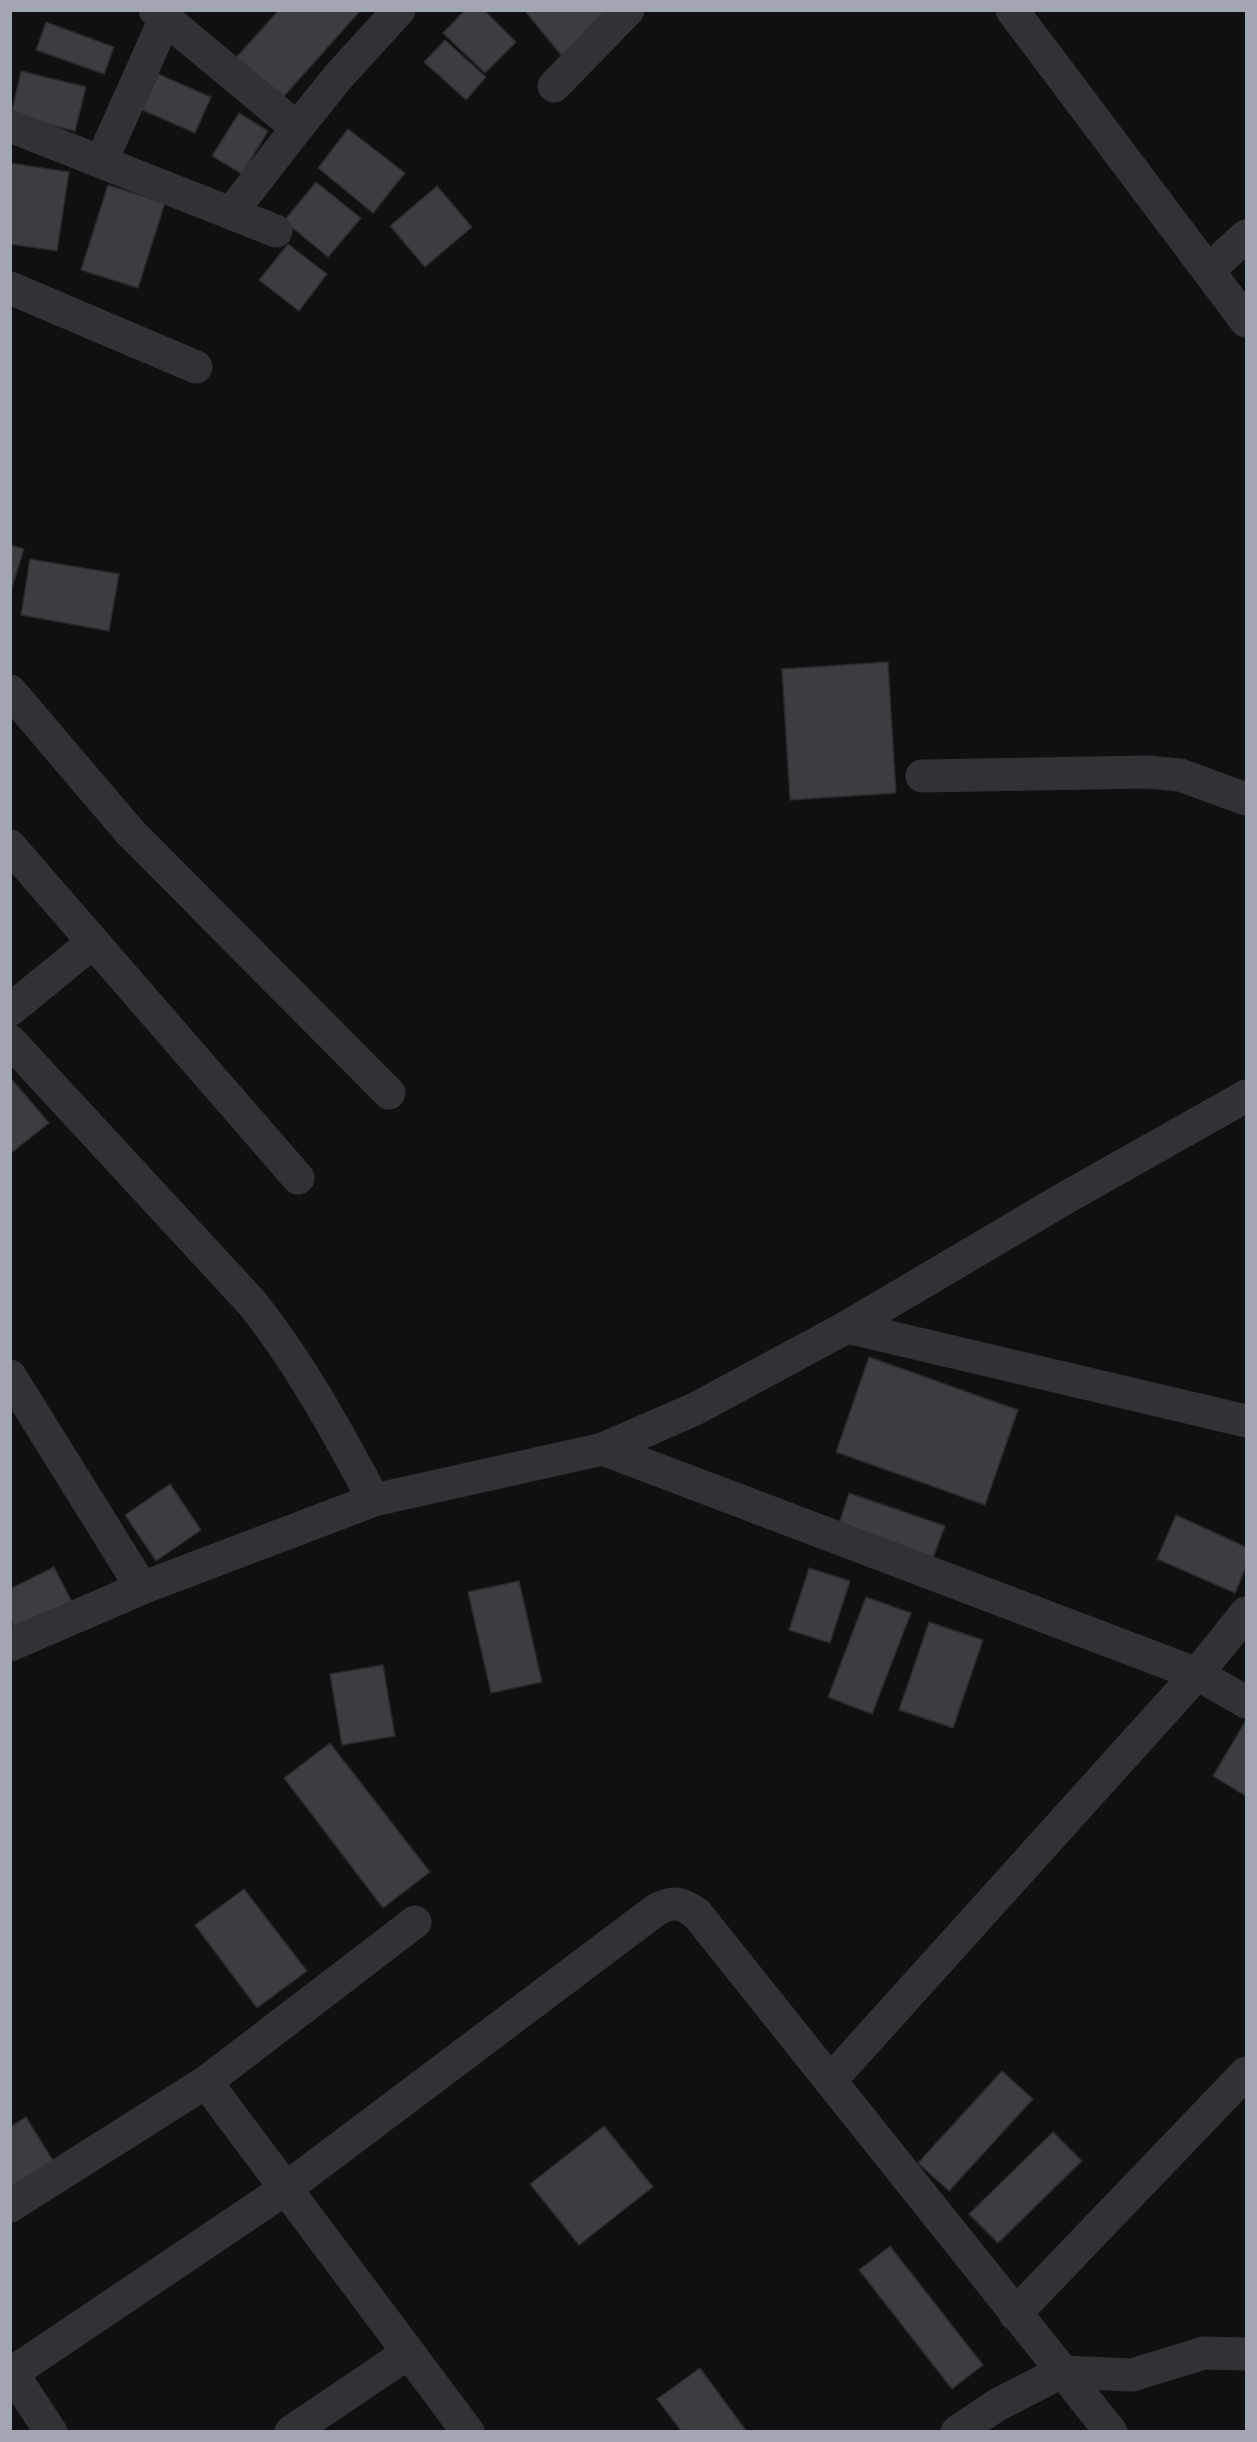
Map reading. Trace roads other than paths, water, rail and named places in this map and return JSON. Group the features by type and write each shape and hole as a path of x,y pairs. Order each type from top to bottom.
{"street":[{"path":"554,86 628,10"},
{"path":"1012,10 1246,321"},
{"path":"231,213 391,13"},
{"path":"102,160 160,15 297,128"},
{"path":"10,126 102,160 276,231"},
{"path":"1209,270 1246,236"},
{"path":"10,288 196,367"},
{"path":"10,691 130,832 389,1094"},
{"path":"922,776 1147,772 1180,775 1246,799"},
{"path":"10,846 298,1178"},
{"path":"10,1010 92,942"},
{"path":"10,1041 252,1304 281,1340 312,1387 374,1500"},
{"path":"10,1645 142,1588 374,1500 603,1449 695,1409 847,1327 1067,1197 1246,1096"},
{"path":"847,1327 1246,1421"},
{"path":"10,1376 142,1588"},
{"path":"603,1449 1197,1674 1246,1702"},
{"path":"830,2081 1197,1674 1246,1613"},
{"path":"51,2432 11,2371 285,2189 656,1910 670,1902 684,1904 697,1914 1111,2432"},
{"path":"10,2206 206,2082 415,1922"},
{"path":"1015,2314 1246,2073"},
{"path":"206,2082 468,2432"},
{"path":"291,2432 408,2353"},
{"path":"957,2432 997,2405 1061,2372 1132,2375 1204,2353 1246,2354"}]}
